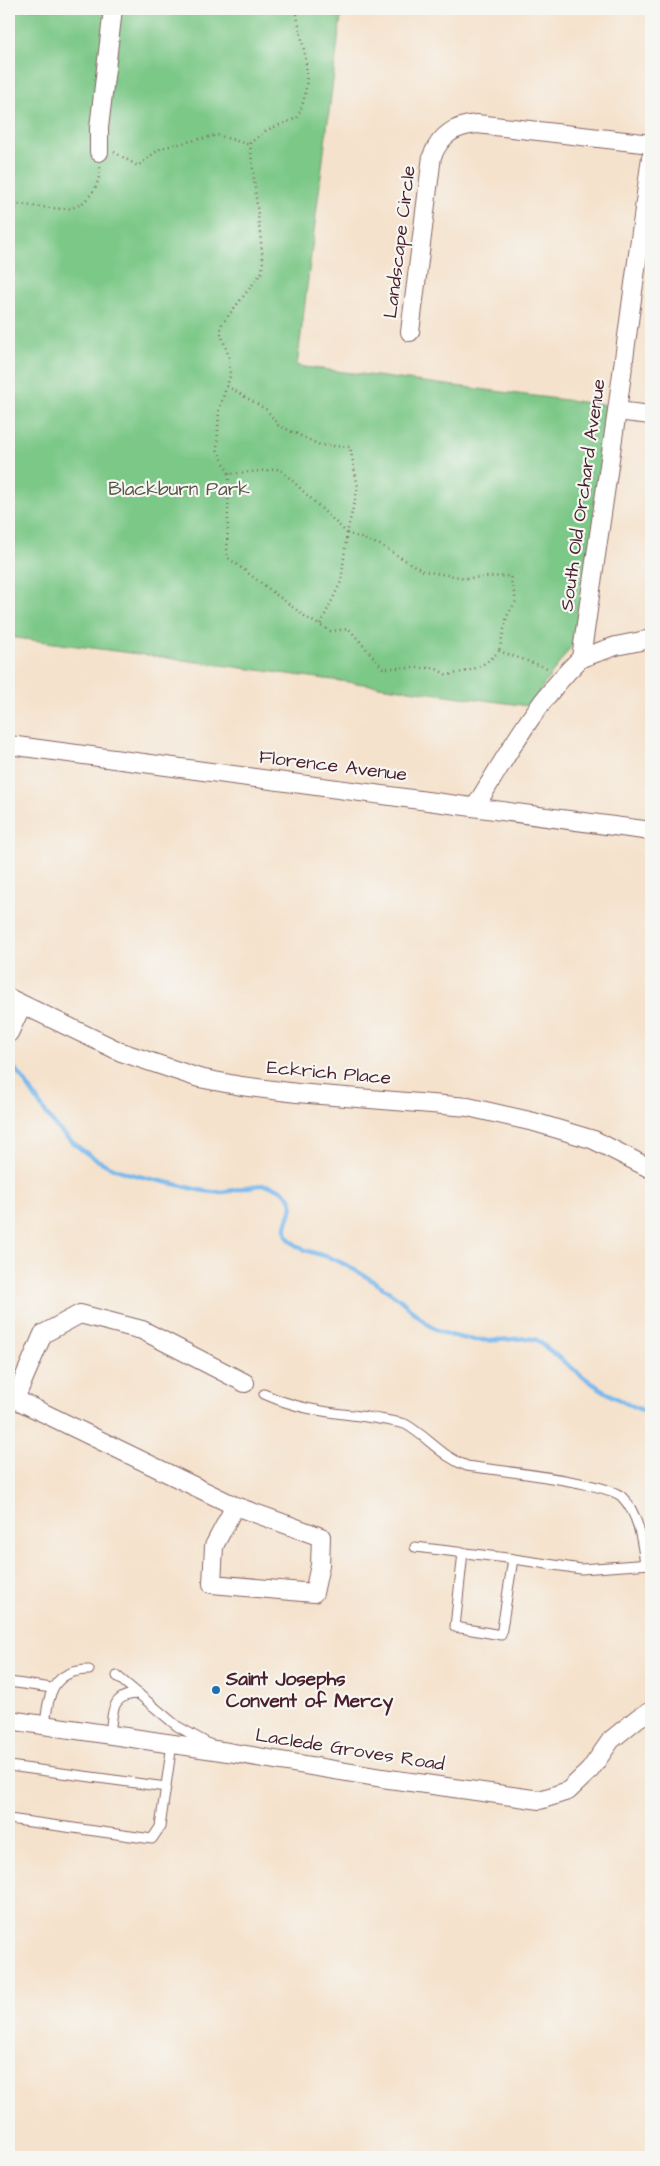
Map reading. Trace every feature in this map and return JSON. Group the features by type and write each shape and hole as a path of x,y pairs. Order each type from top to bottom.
{"street":[{"path":"99,152 99,128 113,9"},
{"name":"Landscape Circle","path":"410,332 432,156 438,143 448,133 457,127 477,124 651,144"},
{"name":"South Old Orchard Avenue","path":"581,658 651,157"},
{"path":"617,411 651,416"},
{"path":"475,807 514,743 563,675 581,658 616,646 651,639"},
{"name":"Florence Avenue","path":"9,745 651,831"},
{"path":"9,1032 16,1002"},
{"name":"Eckrich Place","path":"16,1002 121,1052 199,1078 240,1086 298,1093 468,1108 534,1122 594,1140 651,1169"},
{"path":"235,1506 214,1546 212,1584 314,1593 320,1565 322,1537 235,1506 11,1403 43,1334 80,1314 142,1330 244,1384"},
{"name":"Laclede Groves Road","path":"9,1720 228,1752 382,1778 540,1800 568,1791 590,1770 611,1740 638,1718 651,1711"}],"lane":[{"path":"264,1394 293,1406 310,1410 405,1424 418,1432 453,1461 467,1466 590,1484 618,1492 624,1498 634,1516 648,1564 581,1569 415,1547"},
{"path":"463,1552 454,1627 502,1635 513,1559"},
{"path":"45,1726 48,1698 52,1688 69,1672 89,1670"},
{"path":"117,1676 192,1736 228,1752"},
{"path":"9,1682 52,1688"},
{"path":"110,1735 113,1712 120,1697 128,1694 139,1694"},
{"path":"9,1819 152,1839 160,1827 172,1744"},
{"path":"9,1766 166,1787"}],"path":[{"path":"250,144 267,130 297,118 302,107 306,76 306,52 296,9"},
{"path":"9,203 71,208 91,196 100,175 99,152 112,150 138,166 161,148 217,135 250,144"},
{"path":"229,474 280,469 347,533 380,545 423,571 466,578 510,576 516,601 508,616 499,652 488,663 473,671 447,675 435,668 384,668 349,629 330,631 307,618 227,556 229,474 217,449 219,410 230,376 229,357 220,331 222,324 262,272 264,260 250,144"},
{"path":"227,386 267,410 278,425 320,445 350,447 358,486 347,533 341,582 320,625"},
{"path":"499,652 563,675"}],"green space":[{"name":"Blackburn Park","path":"9,9 342,9 297,366 613,406 577,638 529,706 9,637"}],"waterway":[{"path":"9,1062 59,1130 82,1150 99,1161 131,1174 203,1191 221,1192 264,1185 273,1186 289,1196 292,1203 286,1229 287,1235 292,1242 303,1249 334,1259 362,1274 398,1298 435,1329 459,1338 479,1340 528,1338 537,1340 605,1392 651,1413"}],"place":[{"name":"Saint Josephs Convent of Mercy","path":"216,1690"}]}
